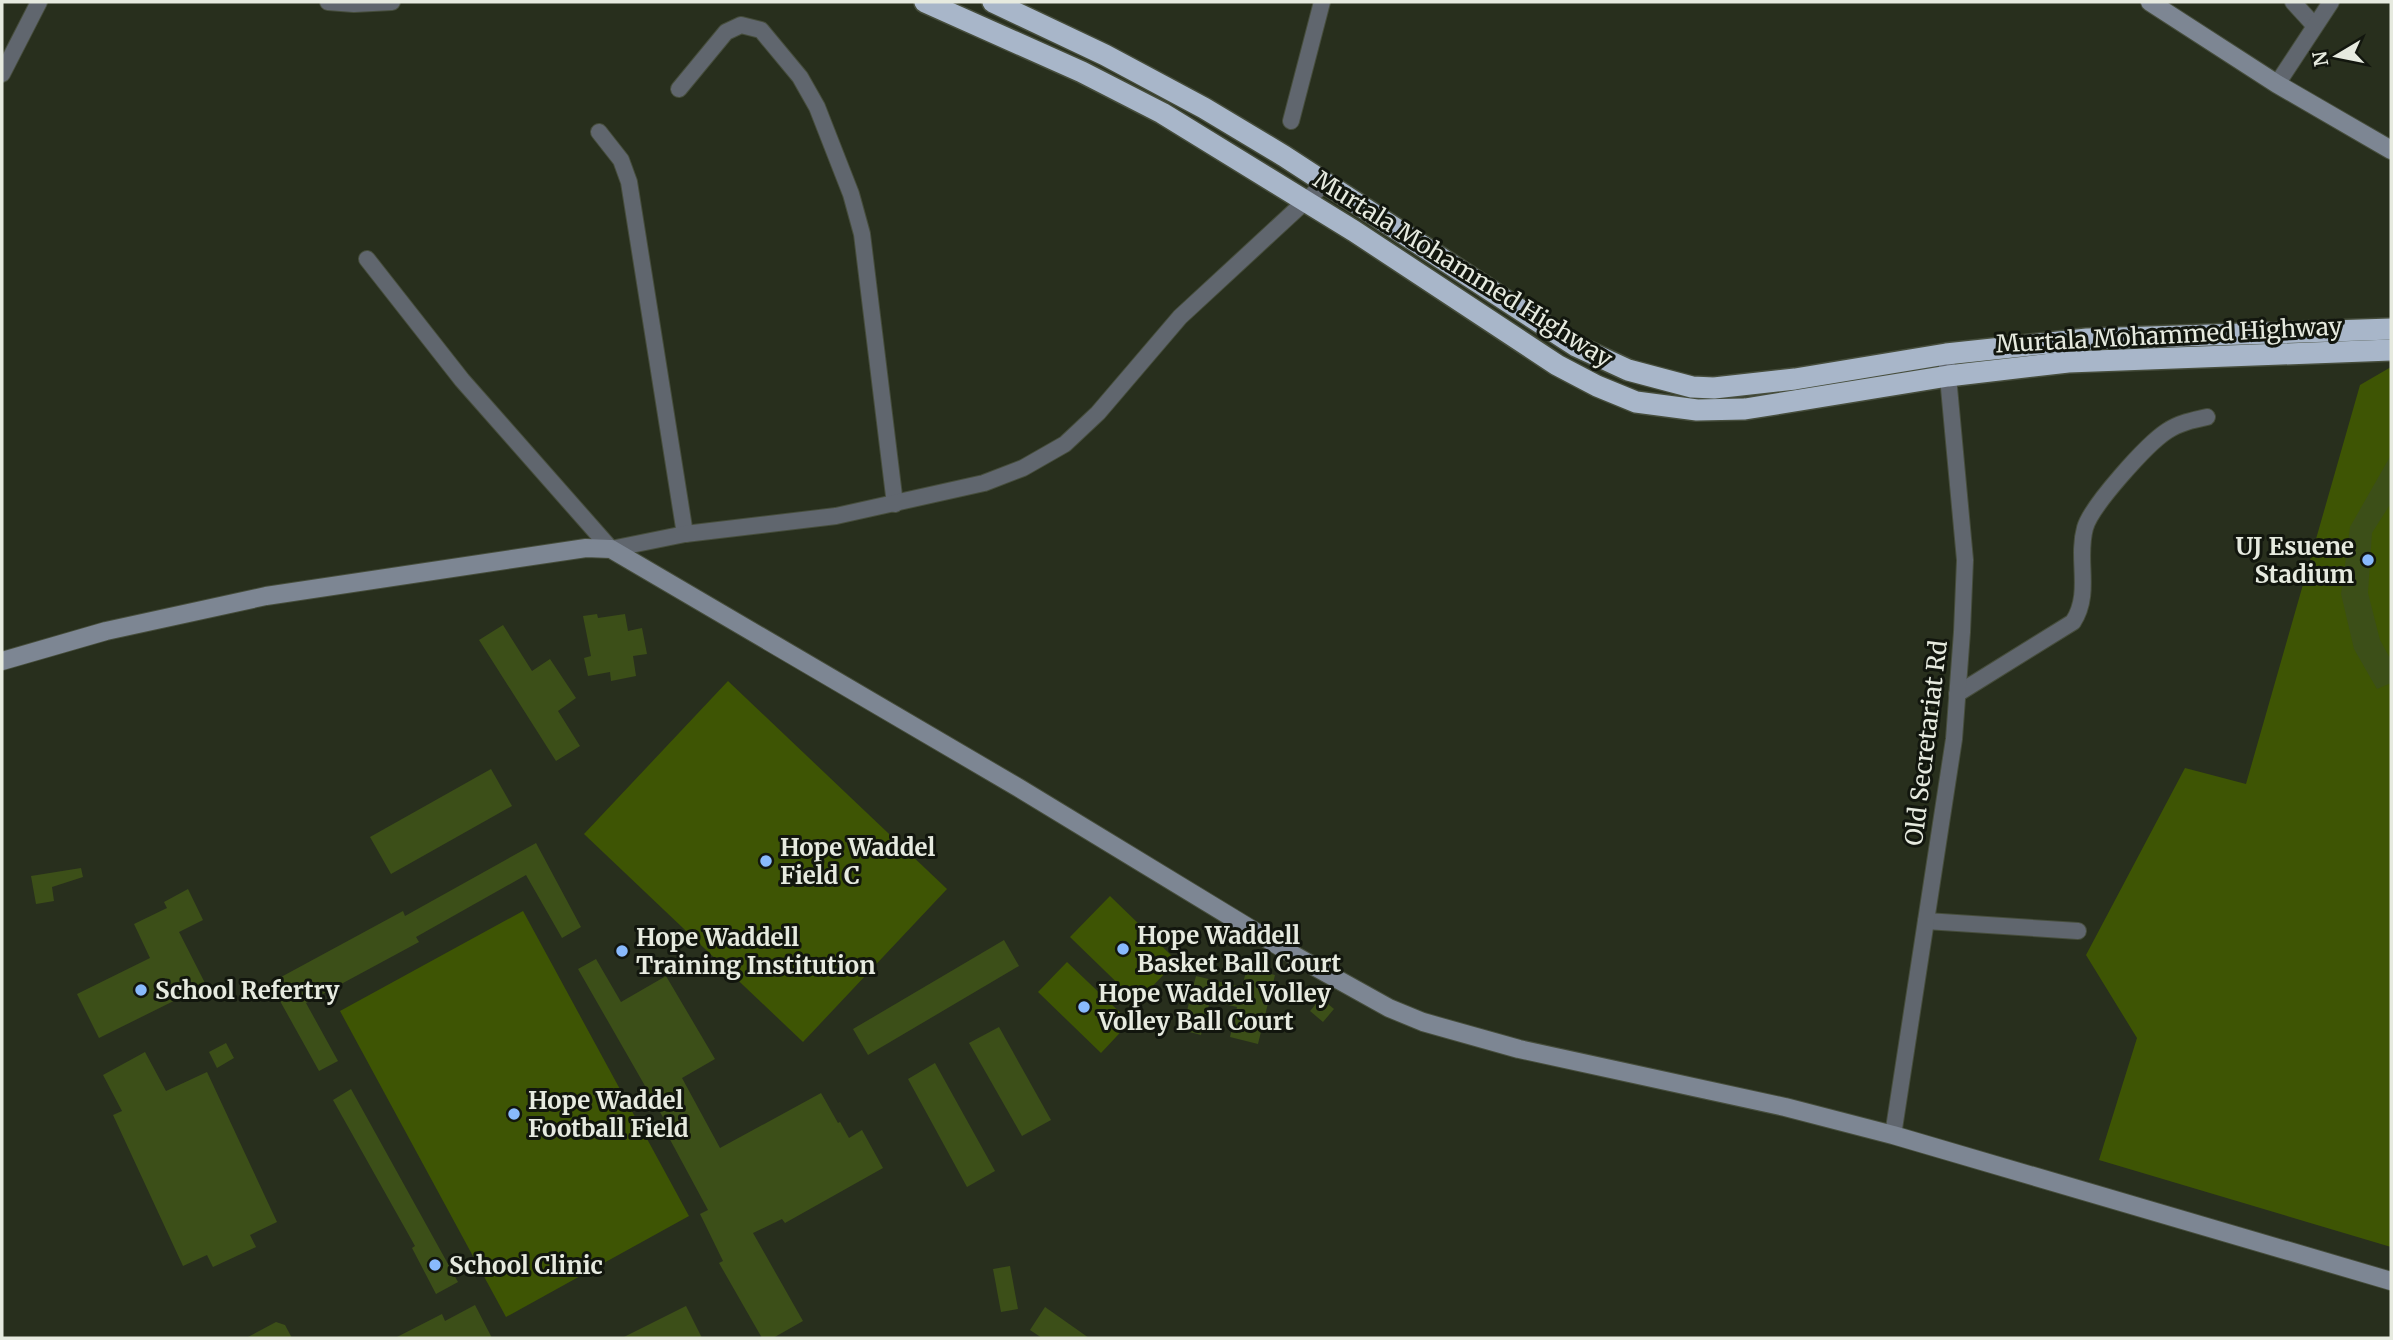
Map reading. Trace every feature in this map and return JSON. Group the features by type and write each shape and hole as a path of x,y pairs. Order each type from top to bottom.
{"highway":[{"name":"Murtala Mohammed Highway","path":"925,2 1082,72 1162,113 1304,200 1557,365 1636,402 1697,410 1745,409 1948,376 2068,362 2391,350"},
{"name":"Murtala Mohammed Highway","path":"993,2 1105,55 1205,108 1576,346 1628,370 1692,387 1714,388 1795,379 1947,354 2087,339 2391,329"}],"street":[{"path":"2,74 39,2"},
{"path":"327,2 392,2"},
{"path":"1291,121 1322,2"},
{"path":"2150,2 2277,84 2391,150"},
{"path":"2293,2 2314,26"},
{"path":"2277,84 2331,2"},
{"path":"679,89 726,32 741,25 761,30 770,39 800,77 817,107 851,194 862,234 895,504"},
{"path":"600,132 621,160 629,182 685,534"},
{"path":"2,661 106,631 266,596 586,548 611,549 685,534 836,516 984,483 1023,468 1065,444 1098,413 1180,317 1325,183"},
{"path":"367,259 461,380 611,549 1007,781 1292,954 1389,1008 1434,1025 1519,1049 1785,1107 1893,1135 2391,1281"},
{"name":"Old Secretariat Rd","path":"1893,1135 1954,738 1965,560 1947,354"},
{"path":"1957,694 2073,622 2084,594 2084,530 2091,514 2151,443 2168,430 2207,417"},
{"path":"1926,921 2078,931"}],"green space":[{"path":"2391,367 2391,1247 2099,1160 2137,1038 2086,955 2185,768 2246,784 2360,385"},
{"name":"Hope Waddel Field C","path":"728,681 947,889 803,1042 584,834"},
{"name":"Hope Waddell Basket Ball Court","path":"1110,896 1177,961 1137,1002 1070,937"},
{"name":"Hope Waddel Football Field","path":"523,911 689,1216 506,1317 340,1011"},
{"name":"Hope Waddel Volley Volley Ball Court","path":"1067,962 1130,1022 1101,1053 1038,992"}],"building":[{"name":"UJ Esuene Stadium","path":"2391,455 2391,503 2372,533 2368,593 2380,640 2391,660 2391,683 2377,689 2354,649 2341,594 2350,527"},
{"path":"597,614 598,618 625,614 628,631 642,628 647,654 633,656 636,676 611,681 610,672 588,676 584,658 591,656 583,616"},
{"path":"503,625 532,671 550,659 576,698 558,711 580,746 556,761 479,640"},
{"path":"491,769 512,806 391,874 370,837"},
{"path":"536,843 581,927 562,938 526,875 416,937 419,942 306,1003 338,1061 319,1071 270,983 403,911 405,916"},
{"path":"81,868 83,877 52,887 54,901 36,904 31,876"},
{"name":"School Refertry","path":"188,889 203,920 179,932 206,985 99,1038 77,994 150,958 134,924 167,908 164,902"},
{"path":"1004,940 1019,966 868,1055 853,1029"},
{"path":"596,959 621,1002 666,976 715,1059 682,1078 720,1148 821,1093 849,1138 862,1130 883,1168 785,1223 782,1219 753,1233 803,1321 773,1338 762,1338 719,1263 723,1261 700,1214 708,1210 660,1121 664,1119 578,969"},
{"path":"1247,968 1275,975 1258,1044 1230,1037 1237,1007 1210,1001 1201,1035 1182,1030 1196,976 1242,987"},
{"path":"1321,998 1334,1009 1323,1022 1310,1011"},
{"path":"999,1027 1051,1120 1022,1136 969,1043"},
{"path":"226,1043 234,1058 217,1068 209,1052"},
{"path":"145,1052 166,1091 207,1072 277,1222 250,1235 256,1247 213,1267 207,1255 183,1266 113,1115 122,1111 103,1075"},
{"path":"935,1063 995,1171 967,1187 908,1079"},
{"path":"351,1089 458,1282 436,1294 412,1248 415,1246 333,1100"},
{"path":"1010,1266 1018,1309 1001,1312 993,1269"},
{"path":"475,1305 492,1338 395,1338 442,1314 445,1321"},
{"path":"686,1306 702,1338 622,1338"},
{"path":"1045,1307 1089,1338 1042,1338 1030,1330"},
{"path":"276,1322 285,1325 292,1338 246,1338"}],"place":[{"name":"UJ Esuene Stadium","path":"2368,560"},
{"name":"Hope Waddel Field C","path":"766,861"},
{"name":"Hope Waddell Basket Ball Court","path":"1123,949"},
{"name":"Hope Waddell Training Institution","path":"622,951"},
{"name":"School Refertry","path":"141,990"},
{"name":"Hope Waddel Volley Volley Ball Court","path":"1084,1007"},
{"name":"Hope Waddel Football Field","path":"514,1114"},
{"name":"School Clinic","path":"435,1265"}]}
